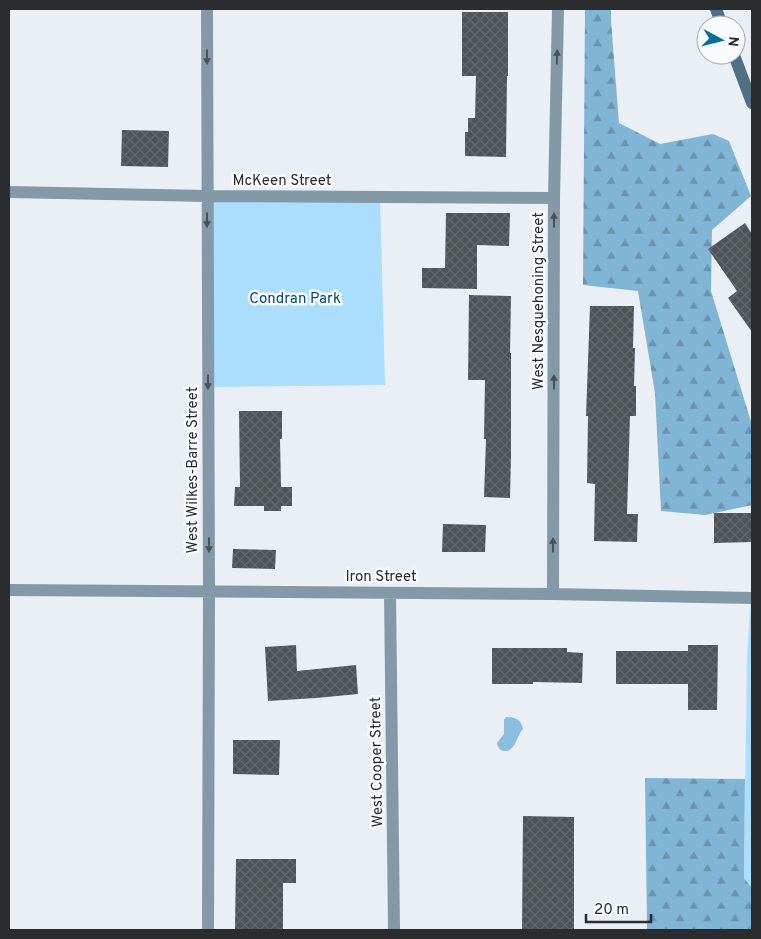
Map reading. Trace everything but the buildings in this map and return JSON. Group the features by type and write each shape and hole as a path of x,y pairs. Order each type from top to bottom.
{"street":[{"name":"West Wilkes-Barre Street","path":"207,9 208,930"},
{"name":"West Nesquehoning Street","path":"553,594 554,198 558,9"},
{"path":"738,65 752,103"},
{"name":"McKeen Street","path":"9,192 207,196 554,198"},
{"name":"Iron Street","path":"9,590 553,594 752,598"},
{"name":"West Cooper Street","path":"390,593 394,930"}],"green space":[{"path":"585,9 611,9 619,123 660,144 713,134 729,141 751,196 712,230 711,291 752,425 752,505 705,515 661,511 655,393 638,291 583,285"},
{"name":"Condran Park","path":"207,196 380,197 385,385 208,387"},
{"path":"751,598 752,888 744,879 747,659"},
{"path":"645,778 745,779 744,878 752,888 752,930 647,930"}],"shaded area":[{"path":"506,717 517,719 523,729 514,746 508,751 499,749 497,743 504,734 504,720"}]}
